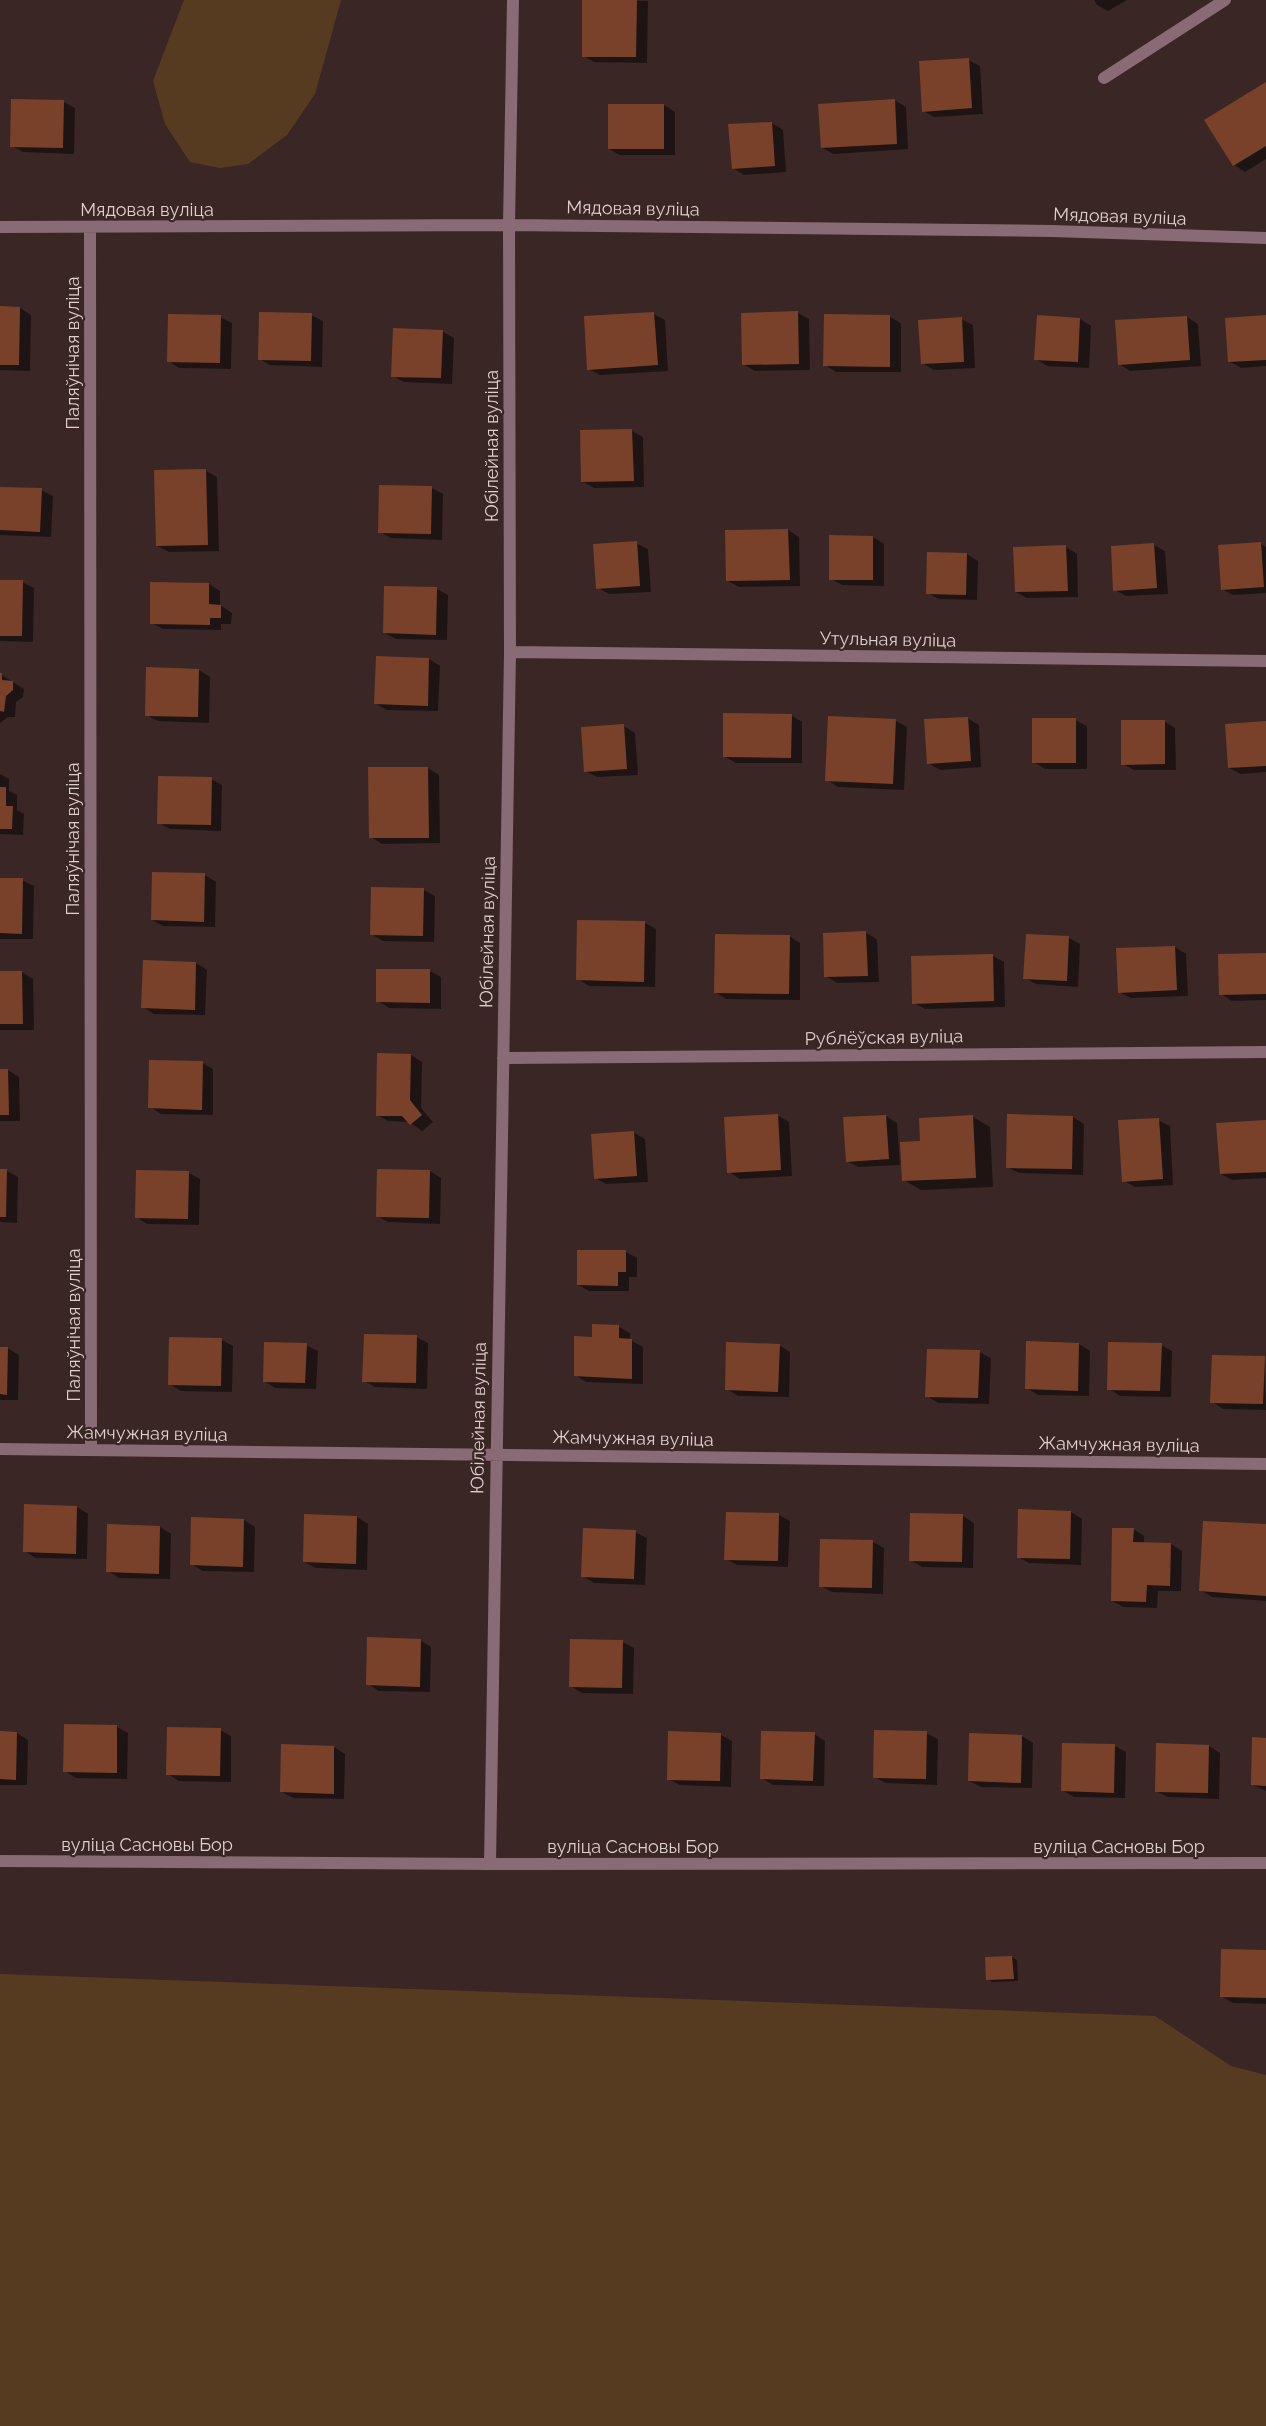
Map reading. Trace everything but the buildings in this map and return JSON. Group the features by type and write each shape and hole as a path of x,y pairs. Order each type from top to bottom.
{"street":[{"name":"Юбілейная вуліца","path":"489,1864 510,652 509,225 513,0"},
{"path":"1104,78 1225,0"},
{"name":"Мядовая вуліца","path":"0,227 509,225 1052,231 1266,238"},
{"name":"Паляўнічая вуліца","path":"90,227 91,1450"},
{"name":"Утульная вуліца","path":"510,652 1266,661"},
{"name":"Рублёўская вуліца","path":"503,1058 1266,1052"},
{"name":"Жамчужная вуліца","path":"0,1449 1266,1464"},
{"name":"вуліца Сасновы Бор","path":"0,1861 489,1864 1266,1863"}],"shaded area":[{"path":"184,0 341,0 315,94 287,135 248,164 220,168 190,162 165,124 153,81"},
{"path":"0,1974 1155,2016 1231,2066 1266,2075 1266,2426 0,2426"}]}
